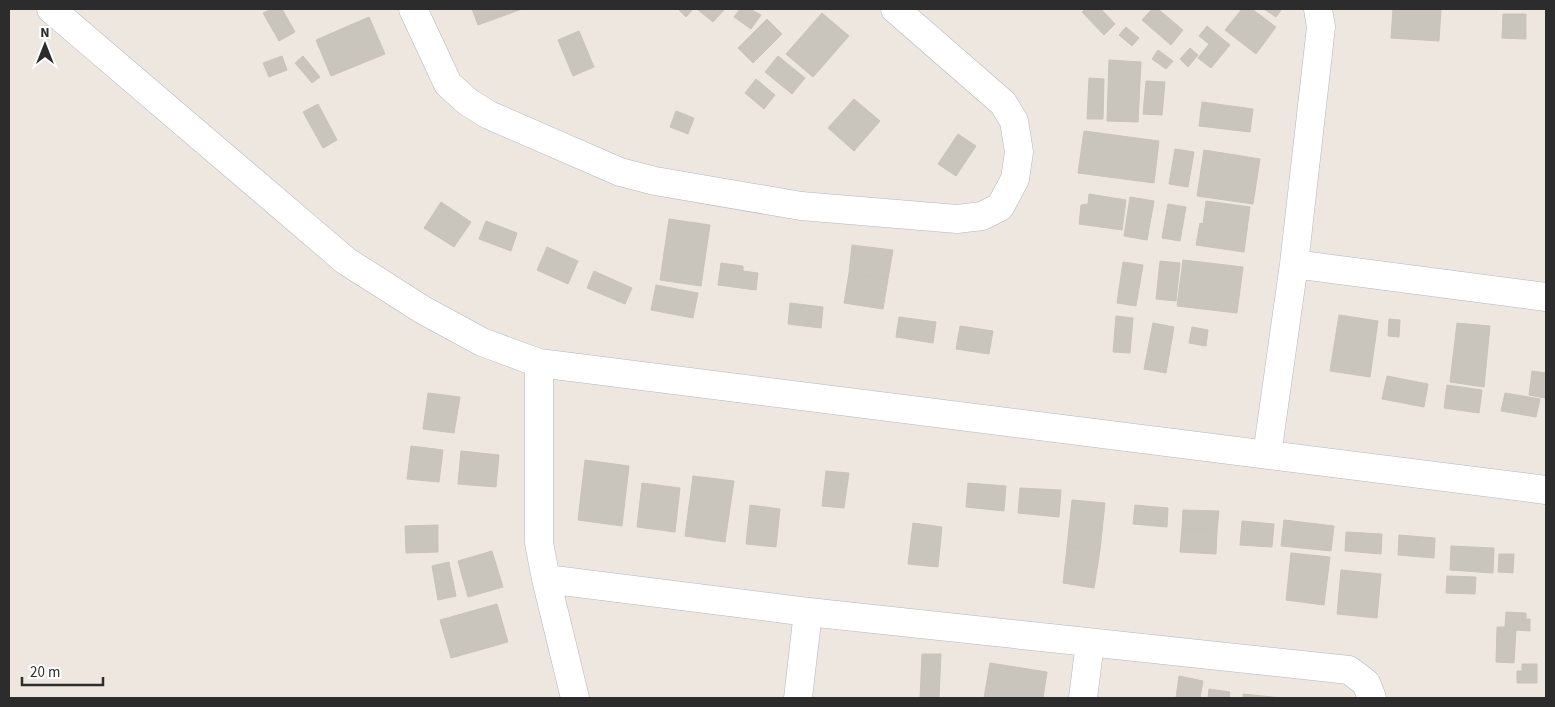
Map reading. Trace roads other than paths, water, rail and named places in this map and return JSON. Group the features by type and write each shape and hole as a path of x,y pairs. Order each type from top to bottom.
{"street":[{"path":"51,9 346,261 423,310 482,342 540,363 1546,490"},
{"path":"413,9 448,84 468,102 489,115 620,172 655,181 801,206 957,219 982,216 1000,207 1015,179 1019,152 1014,121 1003,103 895,9"},
{"path":"1267,455 1294,264 1321,27 1318,9"},
{"path":"1294,264 1546,297"},
{"path":"540,363 539,543 575,698"},
{"path":"546,579 808,612 1349,670 1366,683 1372,698"},
{"path":"798,698 808,612"},
{"path":"1083,698 1090,643"}]}
